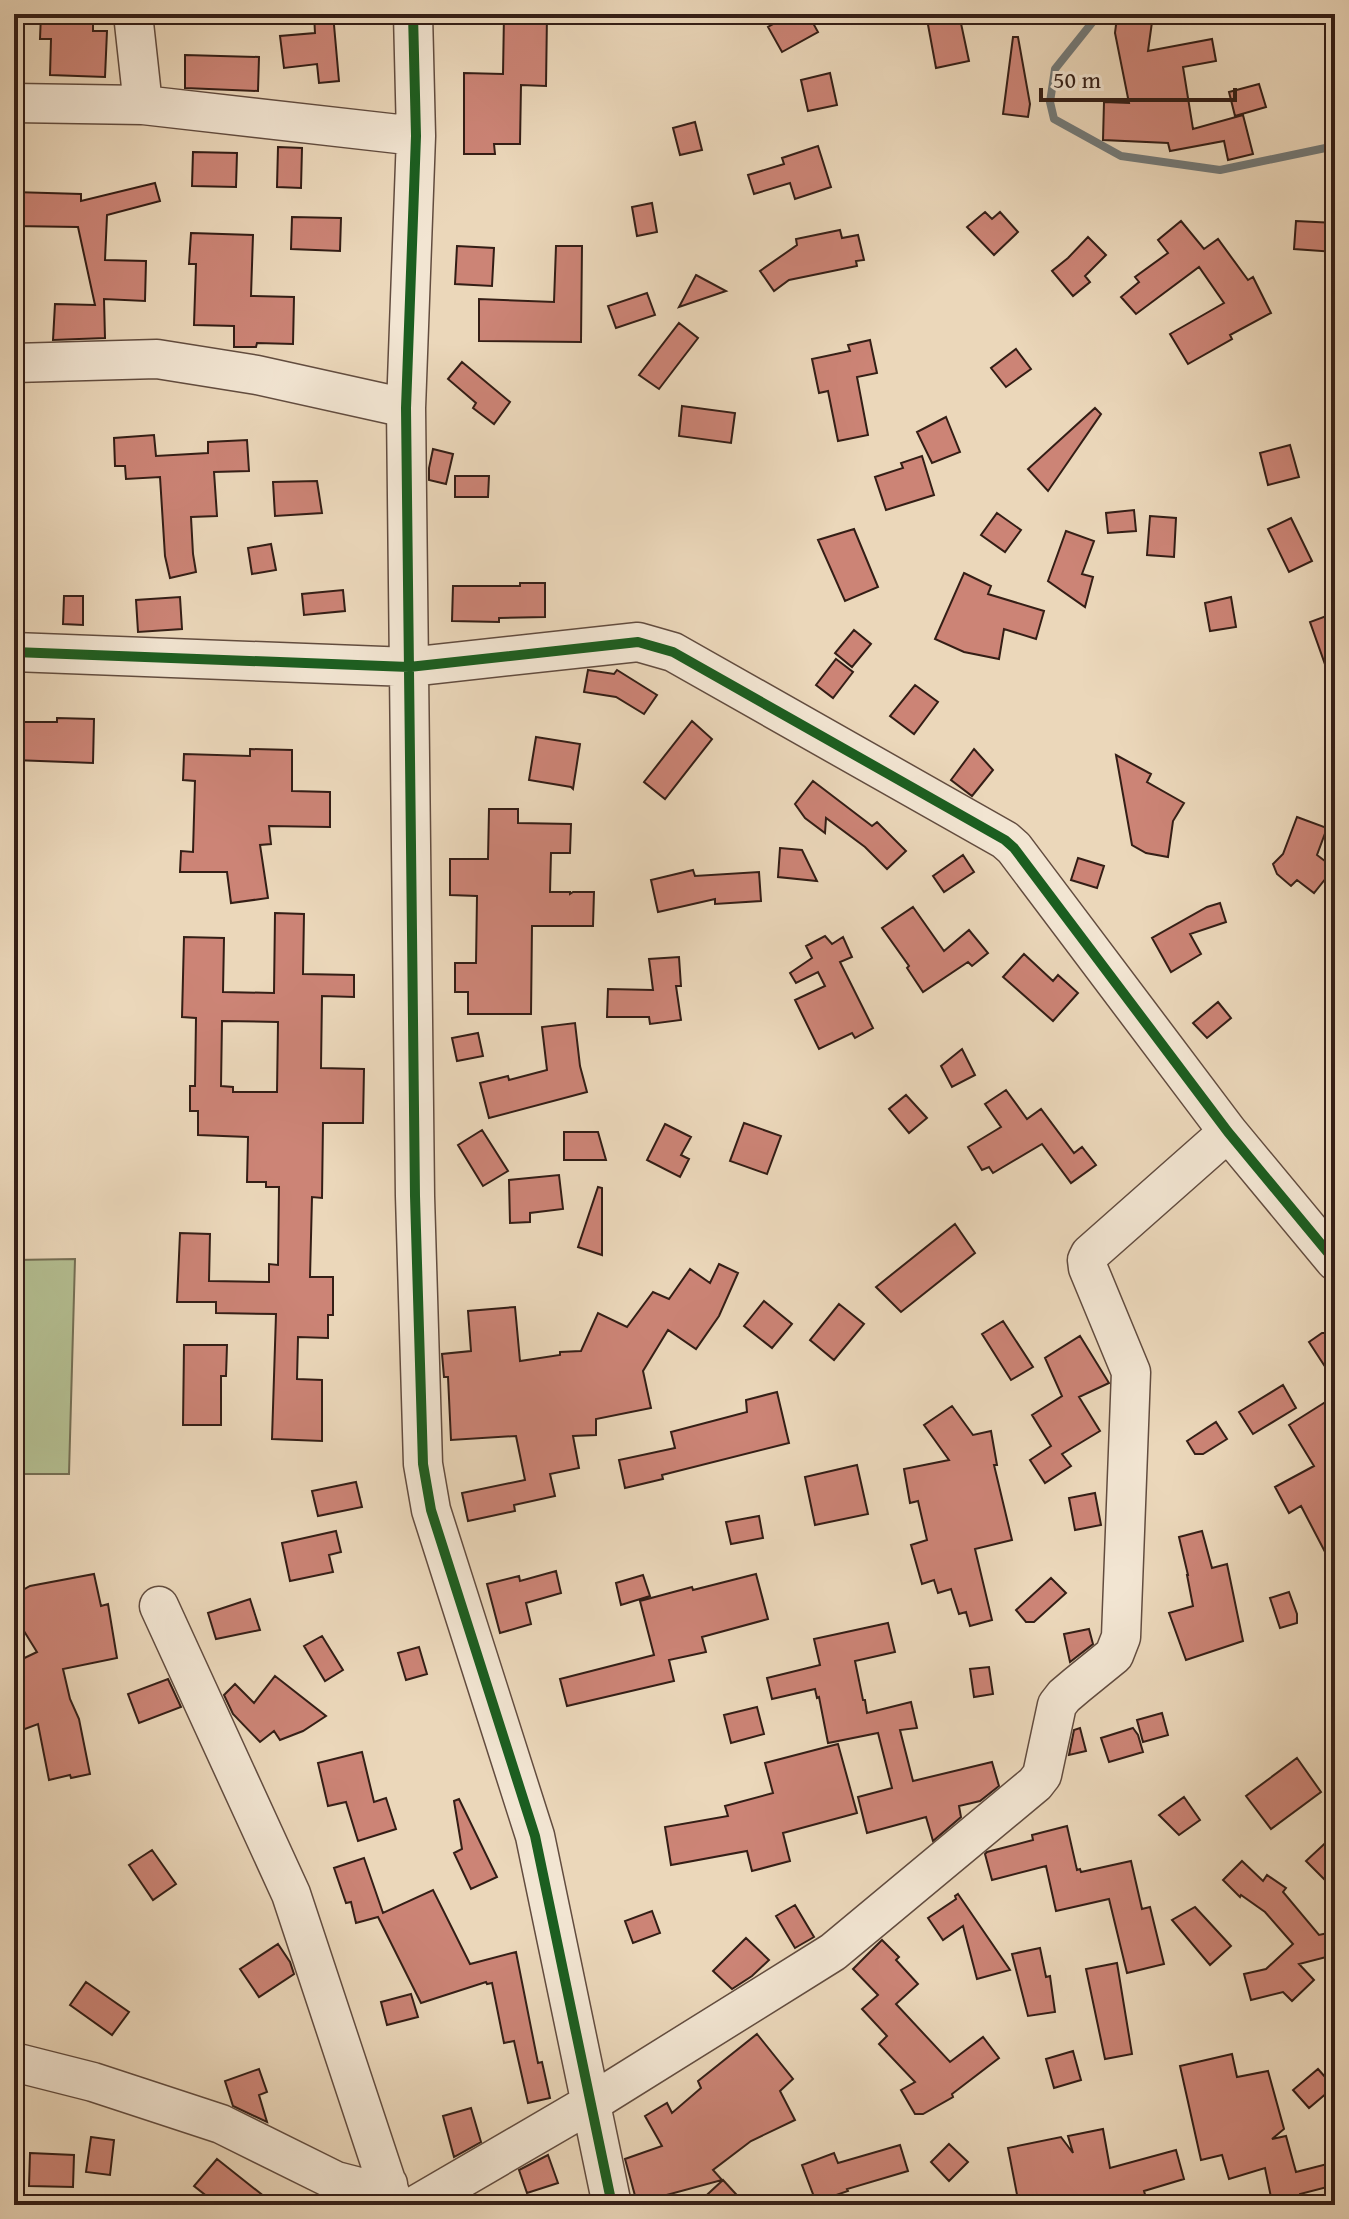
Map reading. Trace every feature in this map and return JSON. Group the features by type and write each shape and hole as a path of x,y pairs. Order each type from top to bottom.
{"street":[{"path":"133,14 143,105"},
{"path":"413,14 416,136 406,408 415,1196 426,1484 431,1510 535,1836 612,2205"},
{"path":"14,103 143,105 416,136"},
{"path":"14,363 157,359 257,375 406,408"},
{"path":"14,652 409,667 638,642 673,652 1005,840 1027,864 1228,1132 1335,1261"},
{"path":"14,2062 93,2082 221,2124 336,2181 399,2198 591,2103 833,1952 1035,1784 1042,1775 1057,1705 1114,1655 1121,1637 1131,1372 1087,1260 1090,1254 1228,1132"},
{"path":"159,1606 291,1894 399,2198"}],"green space":[{"path":"75,1259 69,1474 14,1474 14,1260"}],"building":[{"path":"41,14 93,14 93,31 107,31 105,77 50,75 51,39 40,39"},
{"path":"314,14 333,14 339,81 319,83 317,64 284,68 280,36 315,33"},
{"path":"504,14 547,14 546,86 521,85 520,144 494,144 495,154 464,154 464,73 503,74"},
{"path":"791,14 808,14 818,32 782,52 768,27"},
{"path":"926,14 959,14 969,61 936,68"},
{"path":"1117,17 1152,22 1148,51 1212,39 1216,61 1183,67 1193,129 1243,115 1253,154 1228,160 1224,141 1170,151 1168,143 1103,140 1104,102 1129,103 1115,33"},
{"path":"1013,37 1018,37 1030,104 1028,117 1003,114"},
{"path":"185,55 259,57 258,91 185,88"},
{"path":"830,73 837,105 808,111 801,80"},
{"path":"1259,84 1266,107 1235,116 1229,92"},
{"path":"695,122 702,150 680,155 673,128"},
{"path":"818,146 831,187 795,199 790,183 754,194 748,175 784,164 782,158"},
{"path":"278,147 302,148 301,188 277,187"},
{"path":"193,152 237,153 236,187 192,186"},
{"path":"155,183 160,201 107,215 105,260 146,261 145,301 104,299 105,338 53,340 55,304 95,305 78,227 14,226 14,192 81,194 81,201"},
{"path":"652,203 657,232 637,236 632,207"},
{"path":"985,212 992,219 1000,212 1018,232 994,255 967,227"},
{"path":"292,217 341,218 340,251 291,249"},
{"path":"1181,221 1204,249 1218,239 1248,280 1253,277 1271,313 1230,335 1232,339 1188,364 1170,334 1224,303 1199,267 1136,314 1121,297 1139,282 1135,277 1168,253 1158,240"},
{"path":"1296,221 1335,223 1335,252 1294,249"},
{"path":"840,230 842,238 858,235 864,260 856,261 857,266 789,280 774,291 760,271 797,245 796,239"},
{"path":"191,233 253,235 251,296 294,297 293,344 257,343 256,347 234,347 234,326 194,325 196,264 189,264"},
{"path":"1088,237 1106,255 1085,276 1090,282 1073,296 1052,271"},
{"path":"457,246 494,248 492,286 455,284"},
{"path":"556,246 582,246 581,342 479,341 479,299 554,302"},
{"path":"696,275 726,291 679,307"},
{"path":"647,293 655,315 616,328 608,306"},
{"path":"679,323 698,338 659,389 639,375"},
{"path":"870,340 877,373 857,377 868,435 838,441 828,391 819,393 812,359 850,351 848,345"},
{"path":"1016,349 1031,369 1006,387 991,368"},
{"path":"462,362 510,402 494,424 473,408 476,403 448,379"},
{"path":"682,406 735,413 731,443 679,436"},
{"path":"1095,408 1101,414 1048,491 1028,469"},
{"path":"946,417 960,452 932,463 917,432"},
{"path":"154,435 156,456 208,453 208,442 247,440 249,471 214,472 217,516 191,517 196,572 170,578 165,556 160,477 126,479 125,466 115,466 114,438"},
{"path":"1290,445 1299,477 1268,485 1260,453"},
{"path":"433,449 453,454 446,484 429,480"},
{"path":"922,456 934,495 886,510 875,477 903,468 901,463"},
{"path":"455,476 489,476 488,497 455,497"},
{"path":"317,481 322,513 275,516 273,482"},
{"path":"1134,510 1136,531 1108,533 1106,513"},
{"path":"997,513 1021,530 1005,552 981,535"},
{"path":"1150,516 1176,518 1174,557 1147,555"},
{"path":"1291,518 1312,561 1289,572 1268,529"},
{"path":"854,529 878,587 845,601 818,540"},
{"path":"1066,531 1094,541 1082,574 1093,577 1085,607 1048,581"},
{"path":"271,544 276,570 252,574 248,548"},
{"path":"964,573 991,586 988,594 1044,611 1036,639 1004,629 999,659 964,652 935,639"},
{"path":"520,583 545,583 545,617 499,618 499,622 452,621 453,586 520,586"},
{"path":"343,590 345,611 304,615 302,594"},
{"path":"64,596 83,596 83,625 63,624"},
{"path":"180,597 182,629 138,632 136,600"},
{"path":"1231,597 1236,627 1210,631 1205,603"},
{"path":"1329,615 1335,631 1335,684 1332,684 1310,622"},
{"path":"854,630 871,644 852,667 835,653"},
{"path":"836,659 853,672 833,698 816,685"},
{"path":"588,670 614,674 617,670 657,695 644,714 616,697 584,692"},
{"path":"915,685 938,702 914,734 890,716"},
{"path":"57,718 94,719 93,763 14,760 14,722 57,722"},
{"path":"692,721 712,739 665,799 644,782"},
{"path":"536,737 580,744 573,789 529,780"},
{"path":"250,749 292,750 292,791 330,792 330,827 269,826 271,844 260,845 268,898 231,903 227,872 180,872 181,851 193,852 195,781 183,780 184,754 250,756"},
{"path":"974,749 993,770 972,796 951,780"},
{"path":"1116,755 1151,774 1147,782 1184,803 1173,821 1168,857 1146,853 1132,845"},
{"path":"813,781 872,826 877,822 906,851 887,869 865,847 826,818 825,833 805,818 795,804"},
{"path":"489,809 518,809 518,823 571,824 570,853 551,853 550,892 594,892 593,926 532,926 531,1014 468,1014 468,992 455,992 455,963 476,963 477,896 450,895 450,859 488,859"},
{"path":"1297,817 1327,828 1317,855 1334,868 1314,893 1297,880 1291,886 1277,874 1273,864 1283,854"},
{"path":"780,848 802,850 817,881 778,877"},
{"path":"963,855 974,872 944,892 933,876"},
{"path":"1078,858 1104,866 1097,888 1071,880"},
{"path":"693,870 695,876 759,872 761,901 715,904 715,899 658,912 651,880"},
{"path":"1220,903 1226,922 1190,934 1201,954 1171,972 1152,938"},
{"path":"913,907 944,951 969,930 988,953 972,966 968,962 923,992 882,928"},
{"path":"275,913 304,914 303,974 354,975 354,997 322,996 321,1068 364,1069 363,1123 323,1123 322,1198 312,1197 310,1277 333,1277 333,1315 328,1315 328,1338 298,1337 297,1379 322,1380 322,1441 272,1439 276,1314 216,1313 216,1302 177,1302 180,1233 210,1234 209,1281 269,1282 269,1264 278,1265 279,1187 266,1187 266,1182 247,1182 248,1137 198,1135 198,1111 190,1111 190,1086 195,1086 196,1018 182,1017 184,937 224,938 223,992 274,993","holes":["222,1021 278,1022 277,1092 233,1092 233,1087 221,1086"]},
{"path":"825,936 832,944 843,937 852,957 840,962 873,1028 855,1038 852,1033 819,1049 795,1000 825,986 818,972 796,983 790,973 812,958 806,946"},
{"path":"1024,954 1053,981 1058,975 1078,993 1053,1021 1003,977"},
{"path":"679,957 681,986 676,986 681,1020 650,1024 649,1017 607,1017 608,989 653,990 649,959"},
{"path":"1218,1002 1231,1018 1207,1038 1193,1023"},
{"path":"575,1023 580,1066 587,1092 489,1118 480,1083 508,1076 509,1080 547,1070 542,1027"},
{"path":"478,1033 483,1056 457,1061 452,1038"},
{"path":"962,1049 975,1075 952,1087 941,1066"},
{"path":"1006,1090 1027,1119 1041,1109 1074,1153 1082,1147 1096,1165 1071,1183 1042,1144 993,1173 989,1167 982,1170 968,1147 1001,1127 985,1104"},
{"path":"906,1095 927,1118 909,1133 889,1109"},
{"path":"744,1123 781,1136 767,1174 730,1161"},
{"path":"665,1124 691,1137 681,1155 689,1159 680,1177 647,1160"},
{"path":"482,1130 508,1171 483,1186 458,1145"},
{"path":"564,1132 598,1132 606,1160 564,1160"},
{"path":"559,1175 563,1209 530,1213 530,1222 510,1223 509,1180"},
{"path":"598,1187 602,1188 602,1255 578,1247"},
{"path":"955,1224 975,1253 901,1312 876,1287"},
{"path":"719,1264 738,1273 719,1316 696,1349 668,1330 643,1371 651,1408 596,1419 596,1435 573,1436 579,1468 550,1474 555,1496 514,1505 515,1511 468,1521 462,1493 525,1480 516,1436 451,1440 448,1377 444,1377 442,1354 471,1351 468,1311 515,1307 520,1361 560,1355 560,1352 581,1351 598,1313 627,1327 653,1292 669,1299 690,1269 710,1283"},
{"path":"764,1301 792,1324 772,1348 744,1326"},
{"path":"839,1304 864,1324 834,1360 810,1340"},
{"path":"1003,1321 1033,1367 1011,1380 982,1334"},
{"path":"1322,1333 1330,1333 1335,1341 1335,1382 1309,1342"},
{"path":"1080,1336 1109,1383 1079,1397 1100,1431 1062,1454 1071,1466 1045,1483 1030,1460 1051,1446 1032,1415 1062,1396 1045,1358"},
{"path":"184,1345 227,1345 226,1376 221,1376 221,1425 183,1425"},
{"path":"1283,1385 1296,1408 1253,1434 1239,1412"},
{"path":"777,1392 789,1443 662,1475 663,1479 625,1488 619,1460 675,1448 671,1432 747,1412 746,1400"},
{"path":"1335,1396 1335,1571 1301,1506 1289,1513 1275,1487 1314,1466 1289,1425"},
{"path":"952,1406 973,1435 991,1431 997,1465 994,1465 1012,1540 975,1549 992,1620 970,1626 966,1612 959,1614 951,1589 938,1593 934,1580 922,1584 911,1545 927,1540 918,1501 910,1503 904,1469 949,1460 924,1425"},
{"path":"1216,1422 1227,1439 1203,1454 1195,1454 1187,1441"},
{"path":"857,1465 868,1514 815,1525 805,1477"},
{"path":"356,1482 362,1507 318,1516 312,1491"},
{"path":"1095,1493 1101,1525 1075,1530 1069,1498"},
{"path":"759,1516 763,1538 731,1544 726,1522"},
{"path":"336,1531 341,1552 329,1555 333,1572 290,1581 282,1543"},
{"path":"1202,1531 1212,1568 1227,1564 1243,1641 1186,1660 1169,1613 1193,1606 1179,1537"},
{"path":"556,1571 561,1593 526,1603 531,1624 500,1633 487,1584 519,1576 520,1581"},
{"path":"94,1574 101,1606 108,1604 117,1658 63,1669 70,1699 79,1719 90,1774 49,1780 38,1724 14,1733 14,1663 37,1652 14,1615 14,1595 30,1586"},
{"path":"756,1574 768,1619 702,1637 706,1652 669,1660 674,1681 567,1706 560,1679 654,1655 640,1601"},
{"path":"643,1575 650,1596 621,1605 616,1583"},
{"path":"1051,1578 1066,1593 1034,1622 1026,1622 1016,1610"},
{"path":"1289,1592 1297,1623 1280,1628 1270,1598"},
{"path":"250,1599 260,1630 216,1639 208,1613"},
{"path":"888,1623 895,1652 855,1661 867,1713 911,1702 917,1728 900,1730 913,1781 992,1762 999,1786 980,1801 959,1806 961,1817 933,1841 926,1817 867,1833 858,1797 892,1788 878,1733 828,1743 815,1689 772,1699 767,1678 820,1665 814,1639"},
{"path":"1089,1629 1093,1644 1070,1662 1064,1634"},
{"path":"322,1636 343,1670 325,1681 304,1646"},
{"path":"419,1647 427,1674 406,1680 398,1653"},
{"path":"989,1667 993,1694 974,1697 970,1669"},
{"path":"275,1676 326,1716 303,1731 280,1740 274,1731 260,1742 233,1714 224,1695 235,1684 254,1703"},
{"path":"168,1679 181,1707 139,1723 128,1694"},
{"path":"757,1707 764,1734 731,1743 724,1715"},
{"path":"1162,1713 1168,1735 1143,1742 1137,1720"},
{"path":"1080,1728 1086,1751 1069,1755 1074,1730"},
{"path":"1133,1728 1143,1752 1109,1762 1101,1738"},
{"path":"838,1744 857,1813 783,1833 790,1861 752,1871 747,1851 671,1865 665,1827 728,1816 725,1806 773,1793 765,1763"},
{"path":"362,1752 374,1802 386,1798 396,1829 358,1841 346,1802 328,1806 318,1763"},
{"path":"1297,1758 1321,1792 1271,1829 1246,1796"},
{"path":"1184,1797 1200,1820 1179,1835 1159,1815"},
{"path":"459,1799 497,1877 471,1889 454,1853 462,1849 454,1801"},
{"path":"1067,1826 1077,1870 1081,1872 1131,1861 1142,1909 1150,1907 1164,1964 1127,1973 1109,1899 1056,1911 1046,1866 992,1880 987,1852 1033,1840 1032,1835"},
{"path":"1335,1834 1335,1890 1306,1861"},
{"path":"152,1850 176,1884 153,1900 129,1865"},
{"path":"364,1858 383,1913 433,1890 470,1964 516,1952 538,2063 542,2062 550,2098 528,2103 514,2041 504,2043 492,1983 486,1982 421,2003 378,1917 356,1923 351,1902 346,1903 334,1868"},
{"path":"1242,1861 1263,1881 1267,1875 1286,1888 1283,1892 1319,1935 1328,1933 1334,1955 1299,1964 1314,1980 1292,2001 1283,1992 1251,2000 1244,1974 1266,1969 1293,1944 1265,1912 1240,1897 1223,1880"},
{"path":"958,1894 1010,1970 977,1979 963,1926 943,1940 928,1918 956,1899"},
{"path":"795,1905 814,1937 795,1948 776,1916"},
{"path":"1195,1907 1231,1946 1210,1965 1172,1920"},
{"path":"652,1911 660,1933 633,1943 625,1921"},
{"path":"746,1938 769,1960 732,1989 713,1971"},
{"path":"882,1940 918,1984 896,2004 950,2062 983,2037 999,2058 952,2094 953,2097 923,2114 915,2114 901,2090 915,2082 879,2044 887,2036 862,2009 878,1995 853,1969"},
{"path":"278,1944 294,1974 259,1997 240,1969"},
{"path":"1040,1948 1046,1977 1050,1976 1055,2012 1028,2016 1012,1954"},
{"path":"1117,1963 1132,2054 1105,2059 1086,1969"},
{"path":"86,1982 129,2012 112,2035 70,2005"},
{"path":"411,1994 418,2017 387,2025 381,2002"},
{"path":"757,2034 793,2079 780,2091 795,2120 751,2141 713,2170 722,2180 637,2203 625,2159 662,2146 645,2116 667,2103 672,2113 701,2088 698,2081"},
{"path":"1073,2051 1081,2080 1054,2088 1046,2059"},
{"path":"1232,2054 1237,2077 1268,2071 1284,2129 1272,2139 1286,2136 1296,2172 1335,2162 1335,2185 1300,2194 1300,2197 1272,2202 1265,2168 1229,2179 1222,2155 1201,2160 1180,2066"},
{"path":"259,2069 267,2092 259,2095 267,2122 233,2106 225,2081"},
{"path":"1318,2069 1334,2087 1309,2108 1293,2090"},
{"path":"471,2108 481,2142 454,2157 443,2116"},
{"path":"1103,2129 1110,2168 1176,2150 1184,2179 1144,2191 1148,2205 1019,2205 1008,2148 1061,2137 1073,2153 1068,2136"},
{"path":"91,2137 114,2140 110,2175 86,2172"},
{"path":"949,2144 968,2162 949,2181 931,2162"},
{"path":"900,2145 908,2171 847,2189 816,2202 802,2165 834,2153 838,2163"},
{"path":"30,2153 74,2155 73,2187 29,2186"},
{"path":"548,2155 558,2183 527,2193 519,2170"},
{"path":"217,2159 275,2205 218,2205 194,2186"},
{"path":"723,2180 746,2205 696,2205"}],"waterway":[{"path":"1099,14 1055,69 1050,102 1054,119 1121,156 1220,170 1335,146"}],"cycle path":[{"path":"413,14 416,136 406,408 415,1196 423,1464 431,1510 535,1836 612,2205"},
{"path":"14,652 409,667 638,642 673,652 1005,840 1014,848 1228,1132 1335,1261"}]}
